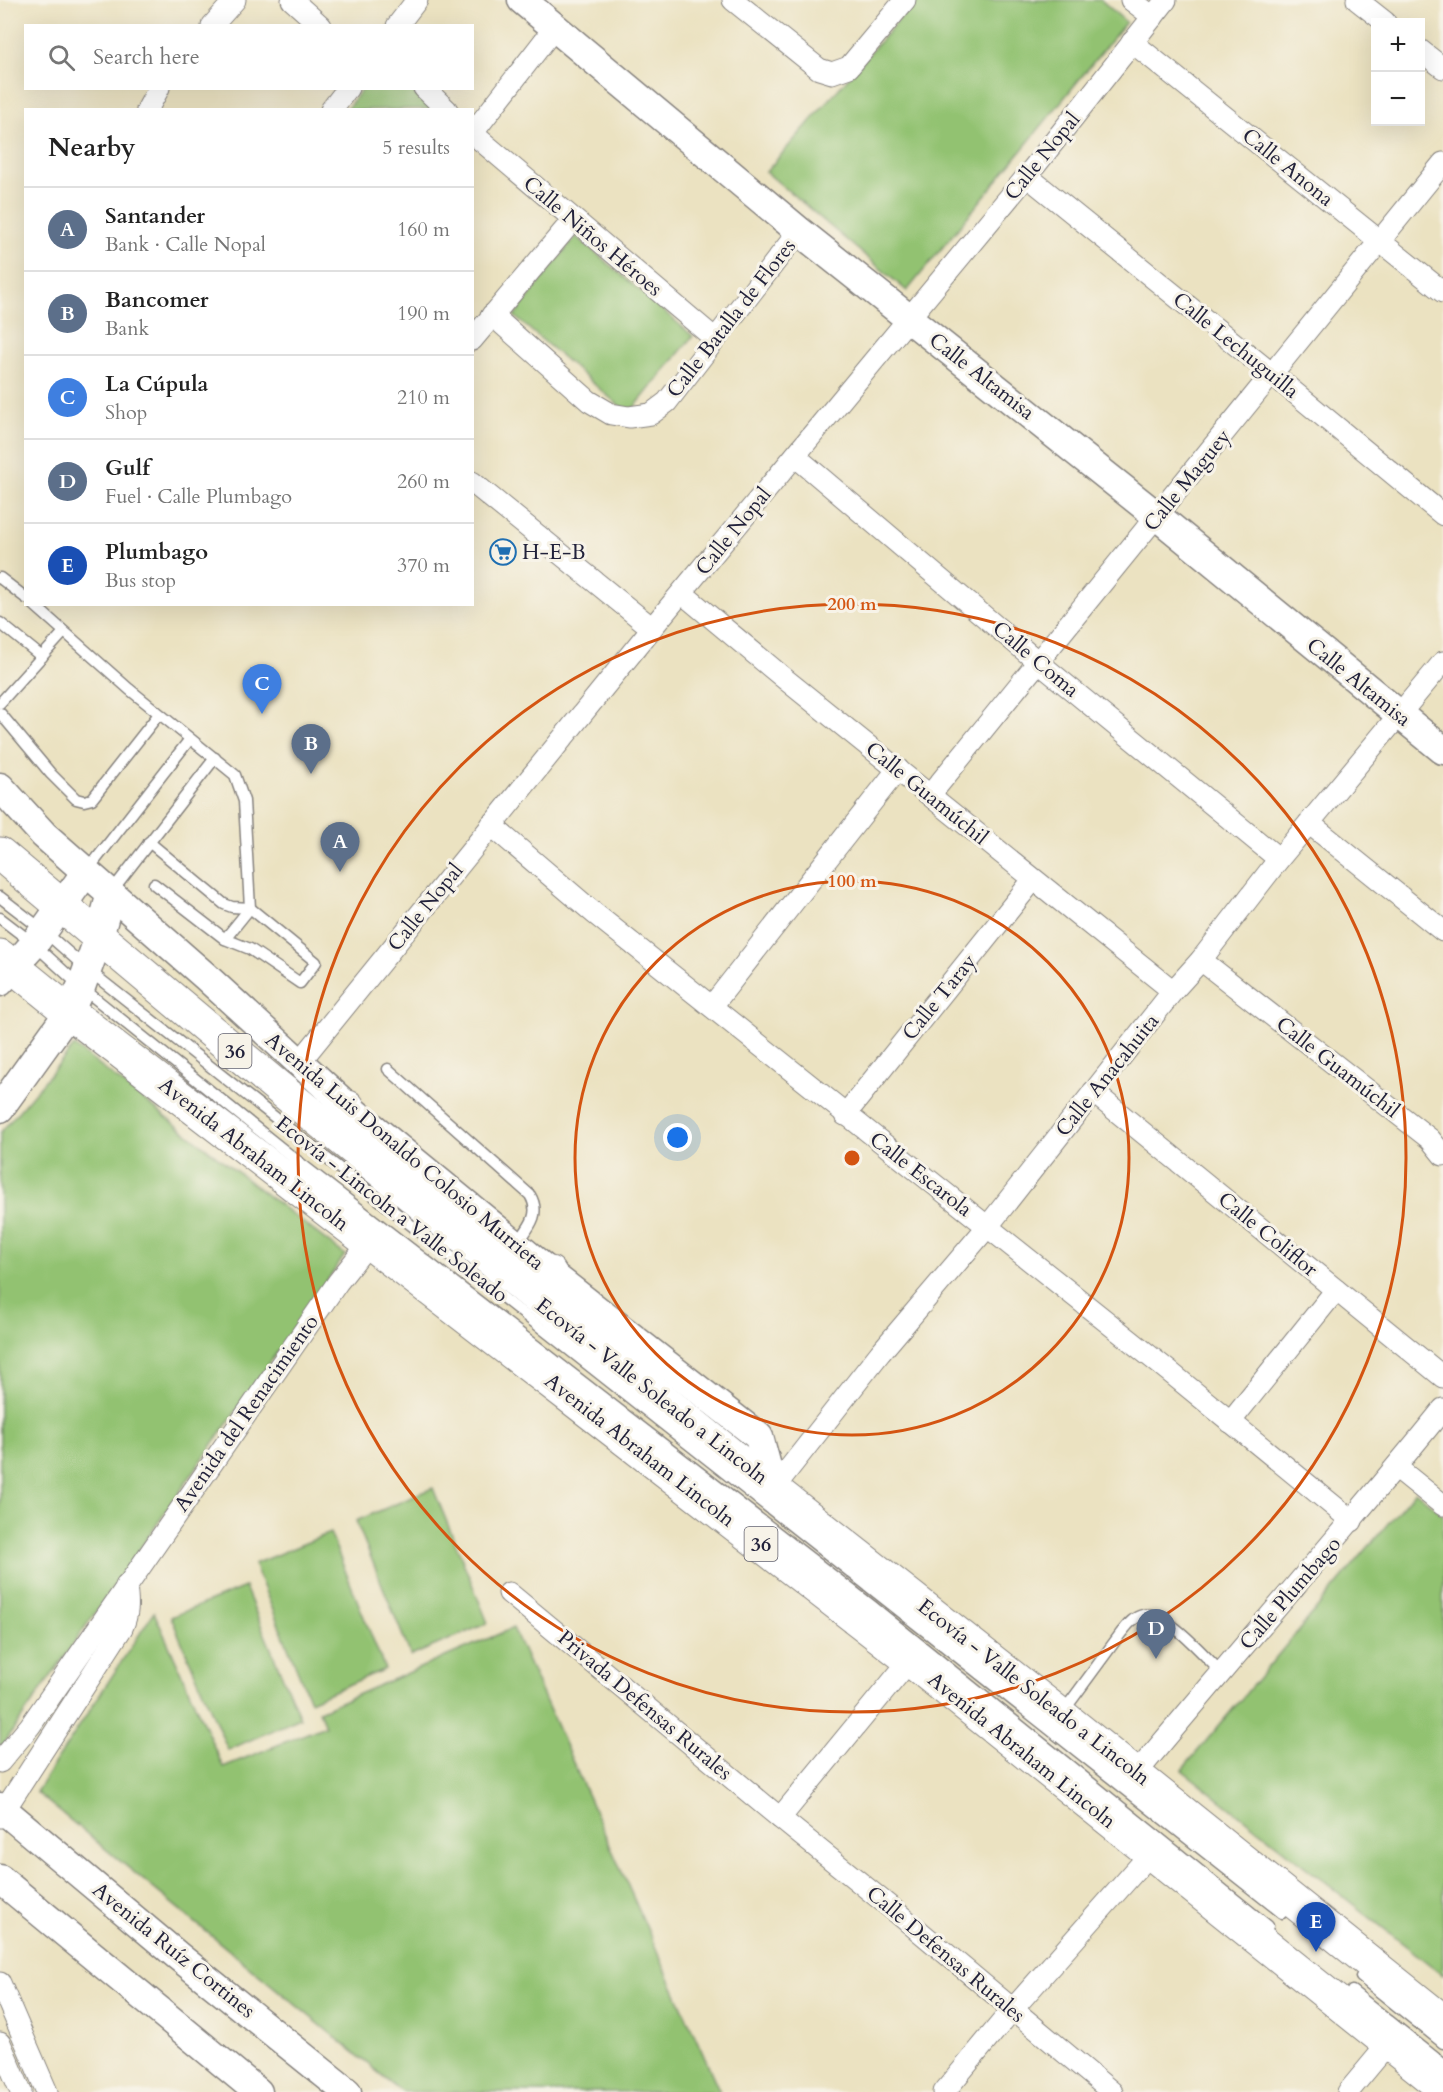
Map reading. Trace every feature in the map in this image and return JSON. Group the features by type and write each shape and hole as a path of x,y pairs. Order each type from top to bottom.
{"main road":[{"name":"36","path":"0,854 26,947 99,937 274,1084 773,1489 1061,1715 1443,2021"},
{"name":"Avenida Abraham Lincoln","path":"26,947 79,990 369,1243 910,1660 1443,2087"},
{"path":"348,1107 371,1163"},
{"path":"550,1273 575,1329"}],"street":[{"path":"214,24 235,0"},
{"path":"292,0 319,24"},
{"path":"399,24 417,0"},
{"name":"Calle Altamisa","path":"522,0 799,231 1157,516 1443,750"},
{"path":"733,0 819,69 832,73 849,67 905,0"},
{"path":"1131,0 1153,17"},
{"name":"Calle Nopal","path":"299,1063 652,628 1027,176 1166,0"},
{"path":"1359,1 1380,18"},
{"path":"474,132 555,27"},
{"name":"Calle Anona","path":"1132,42 1443,292"},
{"path":"1425,54 1443,68"},
{"path":"148,108 158,90"},
{"path":"333,108 346,90"},
{"path":"426,90 445,108"},
{"name":"Calle Niños Héroes","path":"474,134 714,338"},
{"name":"Calle Maguey","path":"930,795 1443,163"},
{"name":"Calle Lechuguilla","path":"1027,176 1443,515"},
{"path":"474,338 573,219"},
{"name":"Calle Batalla de Flores","path":"492,315 589,401 610,414 629,417 651,414 667,402 714,338 799,231"},
{"name":"Calle Coma","path":"795,456 1038,662 1280,859"},
{"path":"474,485 652,628"},
{"name":"Calle Guamúchil","path":"682,593 785,679 1173,991"},
{"name":"Calle Anacahuita","path":"773,1489 880,1353 988,1226 1309,823 1443,662"},
{"path":"712,1006 898,769"},
{"name":"Avenida Luis Donaldo Colosio Murrieta","path":"0,787 44,835 111,892 348,1107 550,1273 759,1437 773,1489"},
{"path":"1309,823 1443,931"},
{"name":"Calle Escarola","path":"491,825 594,913 845,1115 988,1226 1352,1521"},
{"path":"26,947 86,872"},
{"name":"Calle Taray","path":"845,1115 1033,880"},
{"path":"0,1108 79,990 99,937 111,892"},
{"name":"Calle Guamúchil","path":"1201,960 1430,1139 1443,1155"},
{"name":"Calle Coliflor","path":"1093,1092 1443,1377"},
{"name":"Avenida del Renacimiento","path":"0,1762 30,1726 338,1282 369,1243"},
{"path":"1230,1422 1336,1290"},
{"name":"Calle Plumbago","path":"1135,1775 1352,1521 1443,1409"},
{"path":"1396,1467 1443,1505"},
{"path":"1,1812 122,1628 129,1605 126,1586"},
{"name":"Privada Defensas Rurales","path":"509,1593 780,1818"},
{"path":"780,1818 910,1660"},
{"name":"Avenida Ruíz Cortines","path":"1,1812 347,2092"},
{"name":"Calle Defensas Rurales","path":"780,1818 1112,2092"},
{"path":"944,2092 1012,2010 1151,1853"},
{"path":"0,1879 258,2092"},
{"path":"0,1983 47,2092"},
{"path":"0,2043 21,2092"},
{"path":"1348,2092 1388,2044"}],"lane":[{"path":"0,578 24,596"},
{"path":"35,606 159,714 235,775 244,801 250,908 225,939"},
{"path":"0,623 42,657"},
{"path":"0,703 64,632"},
{"path":"0,713 51,774 76,799 84,801 92,799 159,714"},
{"path":"86,872 190,739"},
{"path":"111,892 215,758"},
{"path":"149,842 224,904 250,908 316,962 300,983 250,949 225,939 154,884"},
{"name":"Ecovía - Valle Soleado a Lincoln","path":"0,897 26,947 79,990 1282,1913"},
{"path":"0,918 26,947"},
{"name":"Ecovía - Lincoln a Valle Soleado","path":"79,990 872,1606 1271,1928"},
{"path":"388,1069 530,1195 535,1203 534,1220 516,1245"},
{"path":"1061,1715 1121,1633 1131,1621 1142,1615 1156,1615 1167,1621 1221,1672"},
{"path":"1361,1977 1443,2043"},
{"path":"1352,1991 1443,2064"}],"green space":[{"path":"916,0 1101,0 1126,22 907,291 766,172"},
{"path":"361,90 411,90 432,108 348,108"},
{"path":"576,236 693,336 629,414 514,316"},
{"path":"74,1046 345,1255 0,1749 0,1133"},
{"path":"433,1488 488,1623 411,1656 356,1521"},
{"path":"1415,1491 1443,1514 1443,1975 1182,1770"},
{"path":"330,1533 385,1669 310,1701 254,1564"},
{"path":"245,1587 300,1718 228,1750 171,1617"},
{"path":"154,1612 223,1767 325,1726 319,1711 513,1628 720,2092 402,2092 36,1792"}],"place":[{"name":"H-E-B","path":"503,552"},
{"name":"La Cúpula","path":"262,714"},
{"name":"Bancomer","path":"311,774"},
{"name":"Santander","path":"340,872"},
{"name":"Gulf","path":"1156,1659"},
{"name":"Plumbago","path":"1316,1952"}]}
